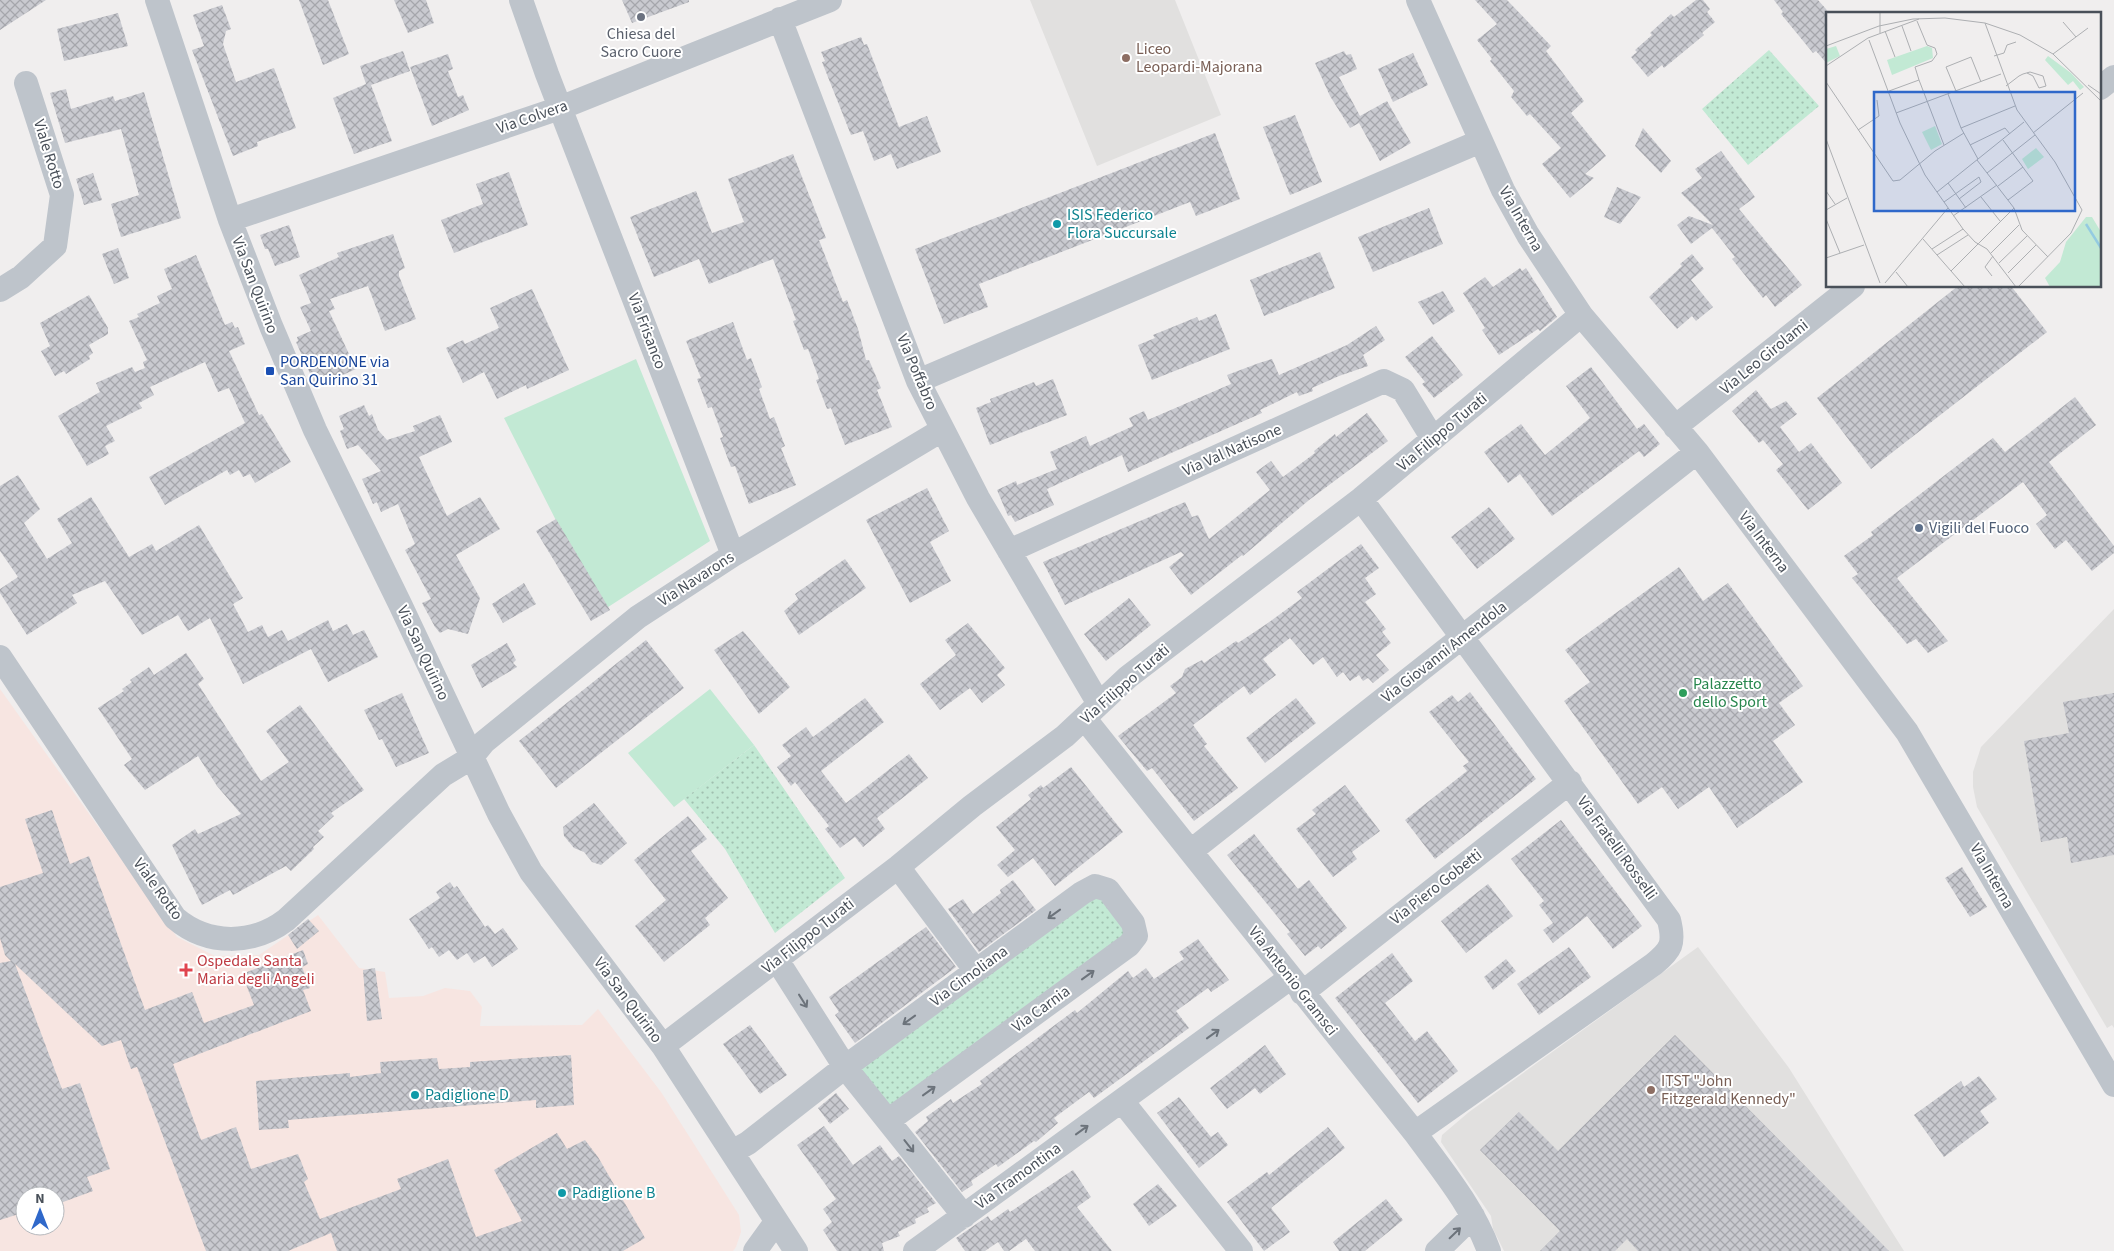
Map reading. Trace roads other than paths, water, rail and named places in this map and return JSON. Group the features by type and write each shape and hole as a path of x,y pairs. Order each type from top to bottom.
{"street":[{"name":"Via San Quirino","path":"157,0 230,220 315,430 400,604 471,758 531,872 663,1046 796,1251"},
{"name":"Via Frisanco","path":"521,0 560,108 733,555"},
{"name":"Via Colvera","path":"230,220 560,108 830,0"},
{"name":"Via Interna","path":"1418,0 1503,190 1528,235 1582,315 1696,452 1907,732 2114,1085"},
{"name":"Via Poffabro","path":"780,19 918,381 942,430 1009,551 1092,711"},
{"path":"2102,86 2114,77"},
{"name":"Viale Rotto","path":"0,290 21,277 55,246 62,195 26,84"},
{"path":"918,381 1481,142"},
{"name":"Via Leo Girolami","path":"1675,427 1850,288"},
{"name":"Via Filippo Turati","path":"663,1046 898,867 1092,711 1135,672 1361,499 1582,315"},
{"name":"Via Val Natisone","path":"1009,551 1384,381 1403,390 1433,439"},
{"name":"Via Navarons","path":"471,758 484,742 638,617 733,555 942,430"},
{"name":"Via Giovanni Amendola","path":"1191,851 1696,452"},
{"name":"Via Fratelli Rosselli","path":"1361,499 1570,782 1669,920 1673,935 1669,952 1415,1133"},
{"name":"Viale Rotto","path":"0,657 176,918 186,927 212,937 241,939 274,929 443,775 471,758"},
{"name":"Via Antonio Gramsci","path":"1092,711 1191,851 1449,1178 1473,1216 1489,1251"},
{"name":"Via Piero Gobetti","path":"1296,985 1570,782"},
{"path":"898,867 976,971"},
{"name":"Via Cimoliana","path":"732,1152 748,1143 845,1067 1082,893 1095,886"},
{"name":"Via Carnia","path":"889,1120 1129,945 1136,936 1133,923 1108,890 1095,886"},
{"path":"777,960 845,1067 964,1216"},
{"name":"Via Tramontina","path":"915,1251 1122,1101 1296,985"},
{"path":"1122,1101 1241,1251"},
{"path":"1437,1251 1473,1216"},
{"path":"755,1251 776,1222"}],"place":[{"name":"Chiesa del Sacro Cuore","path":"641,17"},
{"name":"Liceo Leopardi-Majorana","path":"1126,58"},
{"name":"ISIS Federico Flora Succursale","path":"1057,224"},
{"name":"PORDENONE via San Quirino 31","path":"270,371"},
{"name":"Vigili del Fuoco","path":"1919,528"},
{"name":"Palazzetto dello Sport","path":"1683,693"},
{"name":"Ospedale Santa Maria degli Angeli","path":"186,970"},
{"name":"ITST \"John Fitzgerald Kennedy\"","path":"1651,1090"},
{"name":"Padiglione D","path":"415,1095"},
{"name":"Padiglione B","path":"562,1193"}]}
